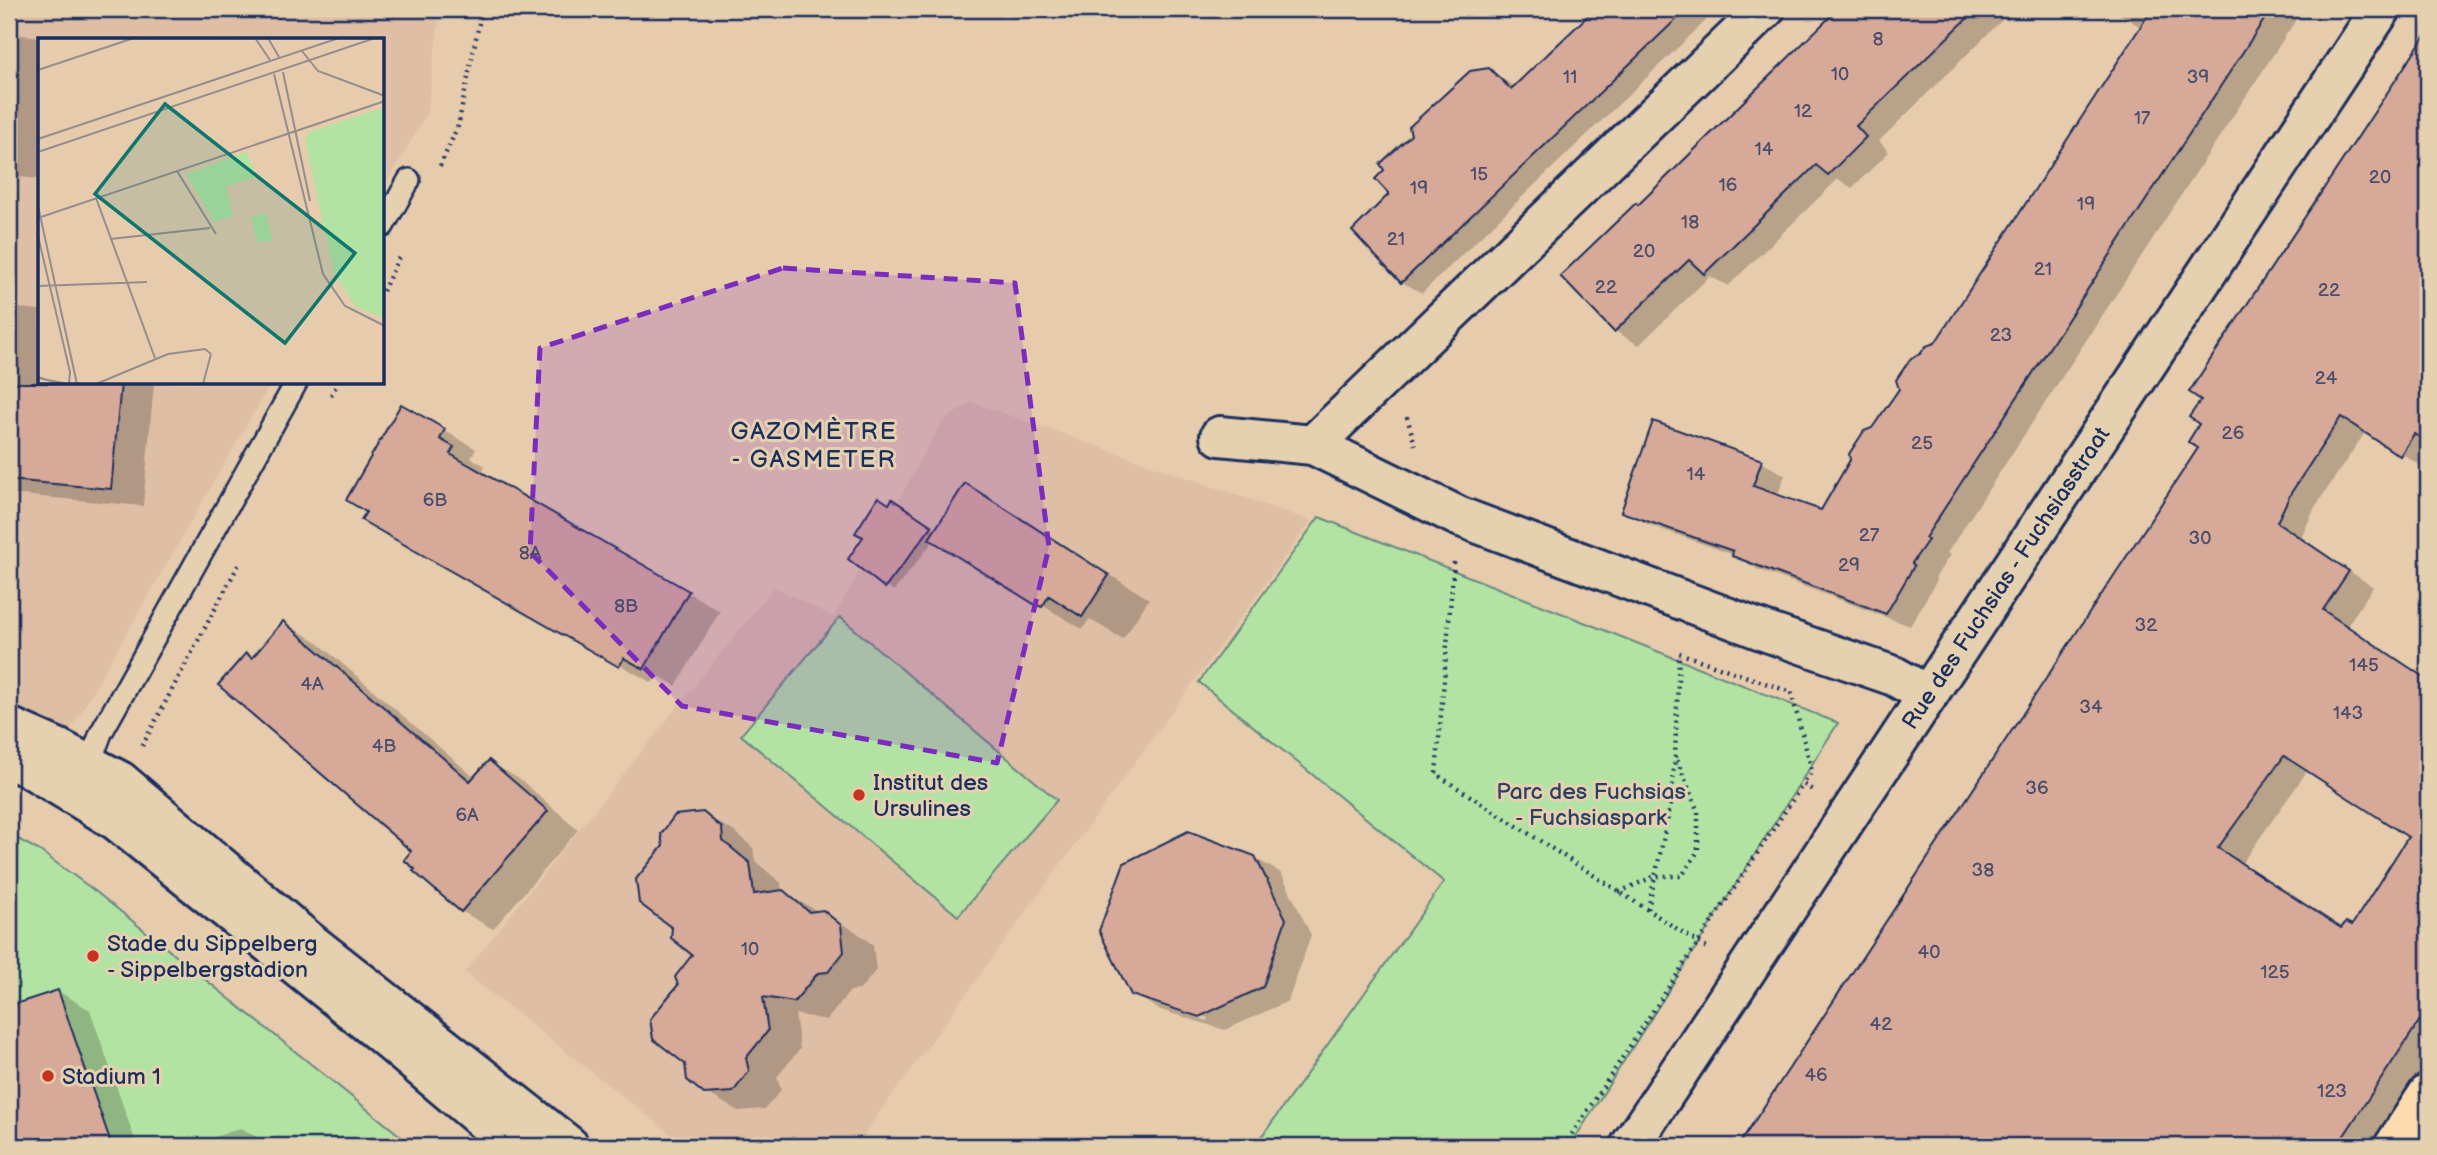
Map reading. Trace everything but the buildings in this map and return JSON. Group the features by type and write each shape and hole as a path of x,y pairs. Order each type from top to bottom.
{"main road":[{"path":"2394,1146 2428,1094"}],"street":[{"path":"1313,445 1765,9"},
{"name":"Rue des Fuchsias - Fuchsiasstraat","path":"1630,1146 2381,9"},
{"path":"1220,436 1313,445 1458,516 1763,631 1894,676 1928,695"},
{"path":"9,727 60,749 120,781 307,940 569,1146"},
{"path":"9,760 28,767 117,821 379,1032 514,1146"}],"lane":[{"path":"385,222 409,180"},
{"path":"89,765 101,733 295,385"}],"path":[{"path":"435,177 458,126 482,9"},
{"path":"385,287 400,253"},
{"path":"331,395 337,385"},
{"path":"1408,405 1406,417 1418,453"},
{"path":"1458,516 1436,774 1698,942"},
{"path":"138,754 245,553"},
{"path":"1564,1146 1812,771 1791,692 1679,653 1671,804 1647,909"},
{"path":"1619,892 1655,876 1682,876 1698,851 1698,812 1675,756"},
{"path":"1803,784 1822,796"}],"highlighted area":[{"path":"783,268 1015,283 1049,547 997,763 682,706 530,552 540,348"}],"shaded area":[{"path":"9,9 440,9 427,113 385,185 385,38 38,38 38,385 270,385 66,738 9,713"},
{"name":"Institut des Ursulines","path":"971,402 1311,521 855,1146 686,1146 465,972 774,587 834,617 941,423"}],"green space":[{"name":"Parc des Fuchsias - Fuchsiaspark","path":"1319,517 1838,723 1570,1146 1255,1146 1444,882 1199,682"},
{"path":"840,617 1057,800 958,916 741,735"},
{"name":"Stade du Sippelberg - Sippelbergstadion","path":"9,834 40,851 95,891 413,1146 9,1146"}],"place":[{"name":"Institut des Ursulines","path":"859,795"},
{"name":"Stade du Sippelberg - Sippelbergstadion","path":"93,956"},
{"name":"Stadium 1","path":"48,1076"}],"district":[{"name":"GAZOMÈTRE - GASMETER","path":"814,445"}]}
